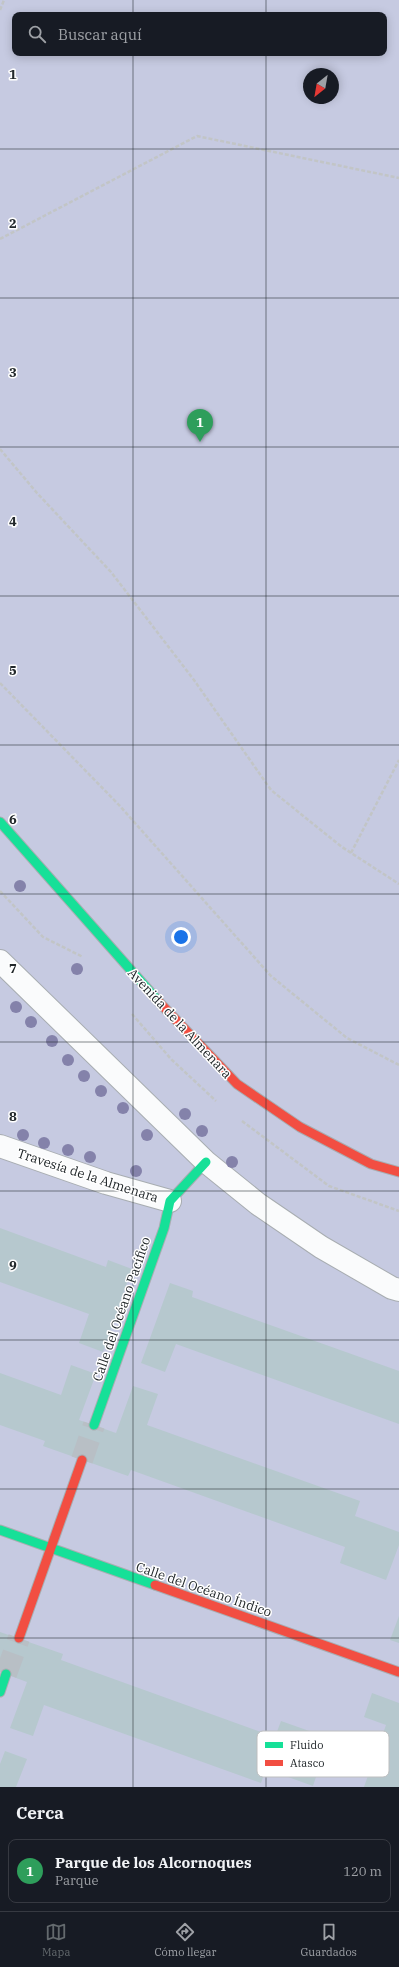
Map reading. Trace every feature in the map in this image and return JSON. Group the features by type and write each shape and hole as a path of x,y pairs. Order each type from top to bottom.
{"street":[{"name":"Avenida de la Almenara","path":"0,822 142,984 237,1084 300,1127 370,1164 399,1172"},
{"path":"0,961 206,1162 258,1204 321,1247 392,1288 399,1290"},
{"name":"Travesía de la Almenara","path":"0,1146 106,1183 170,1201 206,1162"},
{"name":"Calle del Océano Pacífico","path":"94,1425 164,1228 170,1201"},
{"path":"19,1638 82,1460"},
{"name":"Calle del Océano Índico","path":"0,1530 399,1672"},
{"path":"0,1692 6,1674"}],"path":[{"path":"0,10 4,0"},
{"path":"0,239 197,136 399,178"},
{"path":"0,449 37,493 111,572 194,680 271,790 351,853 399,884"},
{"path":"0,683 119,805 271,976 347,1038 399,1065"},
{"path":"351,853 399,760"}],"shaded area":[{"path":"0,0 399,0 399,1787 0,1787"}],"building":[{"path":"0,1228 106,1267 108,1260 132,1269 103,1352 79,1343 89,1314 0,1282"},
{"path":"170,1283 193,1291 192,1297 399,1371 399,1424 176,1344 165,1372 141,1363"},
{"path":"71,1365 96,1374 79,1420 116,1433 133,1386 158,1394 147,1425 360,1501 355,1516 399,1532 399,1545 386,1580 340,1563 345,1547 131,1470 128,1476 43,1446 45,1441 0,1425 0,1373 61,1395"},
{"path":"399,1616 399,1643 390,1640"},
{"path":"0,1632 63,1654 61,1660 258,1731 257,1731 257,1777 263,1777 261,1783 44,1705 33,1736 10,1728 27,1682 0,1672"},
{"path":"372,1693 399,1703 399,1787 364,1787 368,1777 389,1777 389,1731 384,1731 386,1725 364,1717"},
{"path":"281,1721 309,1731 277,1731"},
{"path":"5,1751 27,1759 16,1787 0,1787 0,1764"},
{"path":"288,1777 316,1777 313,1786"}],"tunnel":[{"path":"82,1460 94,1425"},
{"path":"6,1674 19,1638"}],"traffic: fast":[{"path":"0,822 159,1002"},
{"path":"94,1425 164,1228 170,1201 206,1162"},
{"path":"0,1530 155,1585"},
{"path":"0,1692 6,1674"}],"traffic: jam":[{"path":"159,1002 237,1084 300,1127 371,1164 399,1172"},
{"path":"19,1638 82,1460"},
{"path":"155,1585 399,1672"}],"place":[{"name":"Parque de los Alcornoques","path":"200,442"}]}
